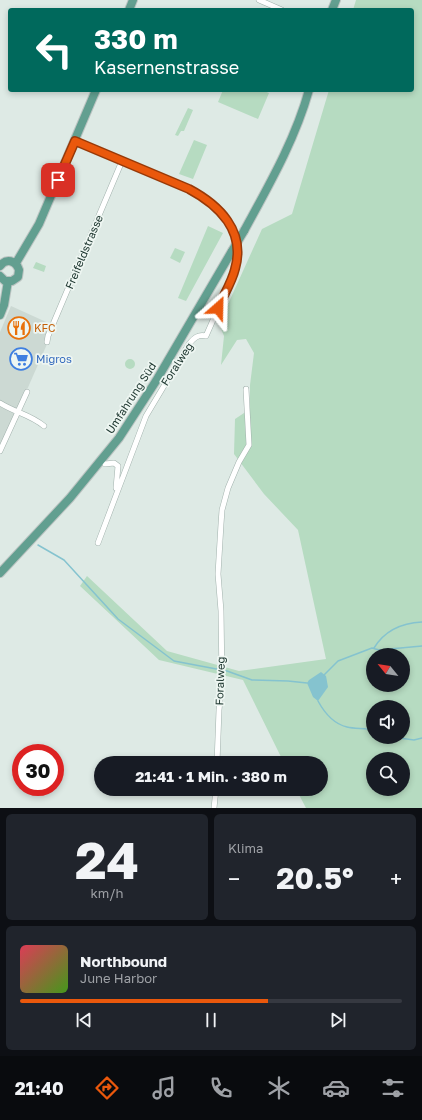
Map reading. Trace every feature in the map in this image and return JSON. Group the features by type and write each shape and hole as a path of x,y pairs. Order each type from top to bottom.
{"main road":[{"path":"16,263 39,224 95,92"},
{"name":"Umfahrung Süd","path":"0,573 96,467 131,420 164,368 244,231 300,121 308,92"},
{"path":"0,266 7,261 16,263"},
{"path":"8,281 18,277 19,270 16,263"},
{"path":"0,276 8,281"},
{"path":"0,315 4,305 8,281"},
{"name":"Umfahrung Süd","path":"0,568 29,542"}],"street":[{"path":"259,0 277,8"},
{"name":"Foralweg","path":"75,141 189,189 203,197 218,208 231,226 237,254 236,268 206,336 201,335 196,337 189,344 146,416 98,543"},
{"name":"Freifeldstrasse","path":"47,342 48,336 122,161"},
{"name":"Foralweg","path":"217,756 221,669 221,611 218,574 222,510 233,474 249,445 246,389"},
{"path":"0,451 27,392"},
{"path":"0,403 17,412 27,414 44,426"},
{"path":"105,464 114,463 118,466 116,486 118,488"},
{"path":"0,578 9,564"},
{"path":"214,808 215,796"}],"shaded area":[{"path":"11,306 55,326 0,451 0,332"}],"green space":[{"path":"356,0 422,0 422,808 306,808 300,796 328,796 328,756 281,756 243,680 159,660 80,586 87,576 167,651 239,671 326,659 298,530 264,494 234,454 235,419 250,409 250,385 254,353 246,339 237,340 221,365 224,336 219,324 262,229 292,214 328,92 414,92 414,8 354,8"},
{"path":"222,92 269,93 258,119 218,102"},
{"path":"188,108 193,110 184,131 181,131 178,136 175,135"},
{"path":"194,140 207,145 193,179 179,174"},
{"path":"208,226 223,233 186,301 178,298"},
{"path":"175,248 185,252 180,263 170,258"},
{"path":"36,262 46,266 44,272 33,268"},
{"path":"128,359 132,359 134,360 134,368 128,369 125,366 125,362"}],"water":[{"path":"321,672 326,676 328,687 318,701 313,697 307,683"}],"waterway":[{"path":"38,545 64,560 118,619 174,661 227,671 252,680 307,683"},
{"path":"374,648 388,632 400,626 422,622"},
{"path":"324,675 338,661 372,648 379,650 422,646"},
{"path":"318,701 326,713 338,723 350,728 366,729"},
{"path":"410,739 422,738"}],"place":[{"name":"KFC","path":"19,328"},
{"name":"Migros","path":"21,359"}],"route":[{"path":"58,180 75,141 189,189 218,208 226,217 231,226 235,237 237,254 236,268 218,308"}]}
